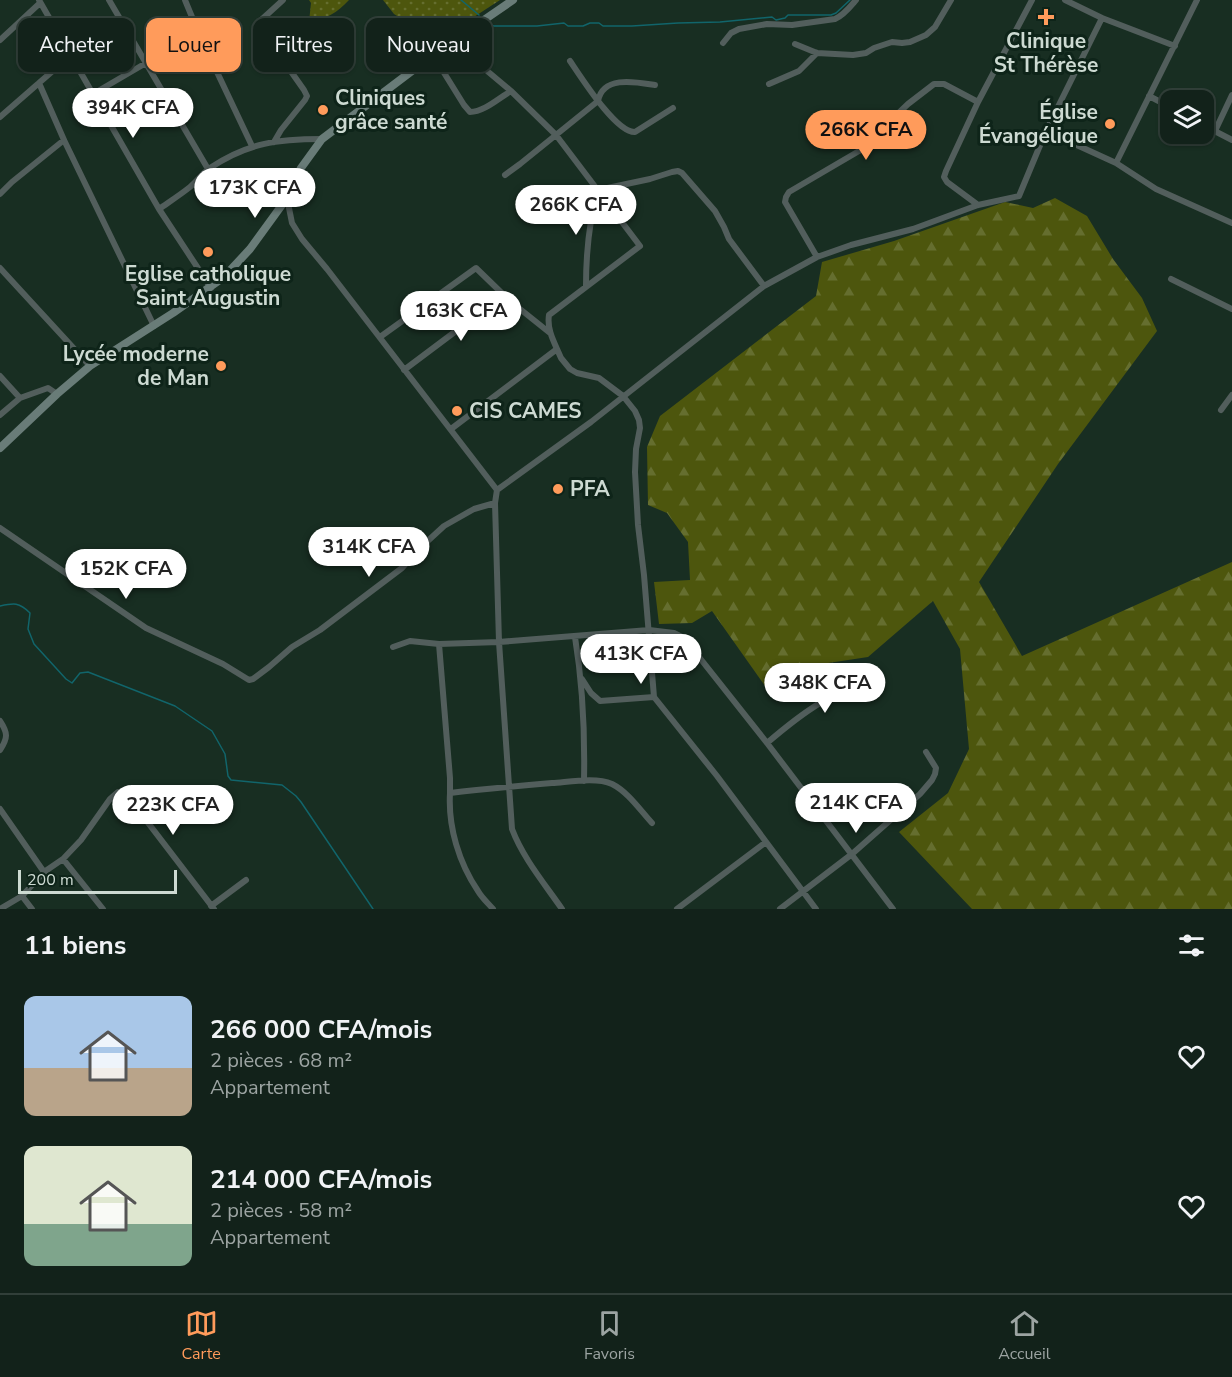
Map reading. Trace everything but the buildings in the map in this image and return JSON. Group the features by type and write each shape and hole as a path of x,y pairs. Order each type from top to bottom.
{"main road":[{"path":"487,18 513,0"},
{"path":"0,448 90,366 154,326 224,277 250,249 287,198 301,168 322,139 411,72"}],"street":[{"path":"93,94 146,63 109,0"},
{"path":"185,0 192,18"},
{"path":"274,142 307,96 259,27 260,21 282,0"},
{"path":"723,43 731,33 739,29 767,24 792,25 835,19 840,17 856,0"},
{"path":"795,44 817,52 853,55 866,53 892,42 910,42 926,35 934,27 951,0"},
{"path":"978,205 946,182 944,177 978,102 1032,0"},
{"path":"1065,0 1102,18 1174,46"},
{"path":"1116,163 1197,0"},
{"path":"0,40 40,2 50,18"},
{"path":"562,909 518,843 512,829 500,642 495,503 497,490 591,422 764,286 817,257 851,245 913,229 978,205 1018,196 1046,131 1102,18"},
{"path":"769,84 799,71 817,52"},
{"path":"570,61 598,101 629,132 635,132 673,108"},
{"path":"0,117 51,72"},
{"path":"81,72 159,209 211,288"},
{"path":"151,72 208,169"},
{"path":"217,72 252,146"},
{"path":"444,72 470,112 481,110 511,91"},
{"path":"489,72 556,135 640,246 549,315 550,333 561,358 570,369 599,378 623,396 639,420 635,472 654,697 717,776 816,909"},
{"path":"39,82 64,140 154,326"},
{"path":"505,175 598,101 599,94 610,85 621,82 655,85"},
{"path":"817,257 785,202 789,192 859,151 908,104 934,84 944,84 978,102"},
{"path":"1232,95 1215,131 1232,140"},
{"path":"1149,96 1160,102"},
{"path":"1046,131 1116,163 1156,189 1231,220"},
{"path":"159,209 188,188 208,169 252,146 299,139 322,139"},
{"path":"0,194 64,140"},
{"path":"598,190 672,172 682,173 715,211 729,239 764,286"},
{"path":"586,286 588,235 598,190"},
{"path":"287,198 292,223 302,239 497,490"},
{"path":"0,268 90,366"},
{"path":"380,337 475,268 478,268 504,295 550,333"},
{"path":"1171,279 1232,309"},
{"path":"404,370 504,295"},
{"path":"451,429 557,349"},
{"path":"0,376 20,398"},
{"path":"0,415 20,398 48,388 57,394"},
{"path":"1221,410 1232,395"},
{"path":"0,528 146,628 223,664 249,680 269,667 292,647 315,634 402,568 444,526 474,509 495,503"},
{"path":"393,647 410,641 439,644 500,642 649,630 674,633 684,638 893,909"},
{"path":"575,637 581,679 585,740 584,781"},
{"path":"439,644 450,778 449,809 456,843 465,869 479,893 493,909"},
{"path":"581,679 600,701 654,697"},
{"path":"767,743 794,720 841,691 864,682 881,679"},
{"path":"0,721 7,738 0,750"},
{"path":"780,909 852,854 920,794 932,780 936,768 926,752"},
{"path":"450,793 509,786 584,781 604,782 625,794 652,823"},
{"path":"0,909 22,896 44,872 63,859 81,840 110,799 118,792 126,794 213,907 246,880"},
{"path":"0,809 3,819 44,872"},
{"path":"677,909 766,842"},
{"path":"63,859 103,909"},
{"path":"22,896 32,909"}],"green space":[{"path":"309,0 349,0 331,15 324,18 309,18 311,3"},
{"path":"383,0 500,0 472,18 400,18 394,14"},
{"path":"1055,198 1087,216 1113,259 1142,298 1157,331 1058,464 979,582 1022,656 1232,562 1232,909 972,909 899,832 948,793 969,749 960,649 933,601 868,657 815,665 770,693 712,611 692,623 659,624 654,582 690,580 688,542 667,513 648,505 647,447 660,416 816,296 822,262 894,241 1005,202 1033,208"}],"waterway":[{"path":"461,0 479,15"},
{"path":"492,25 537,26 564,23 568,26 583,26 599,23 603,26 632,26 772,17 776,20 788,15 831,15 850,0"},
{"path":"0,606 16,604 30,613 28,629 34,644 72,683 80,673 88,672 175,706 212,731 225,754 228,776 231,780 282,785 296,796 373,909"}],"place":[{"name":"Clinique St Thérèse","path":"1046,17"},
{"name":"Cliniques grâce santé","path":"323,110"},
{"name":"Église Évangélique","path":"1110,124"},
{"name":"Eglise catholique Saint Augustin","path":"208,252"},
{"name":"Lycée moderne de Man","path":"221,366"},
{"name":"CIS CAMES","path":"457,411"},
{"name":"PFA","path":"558,489"}]}
